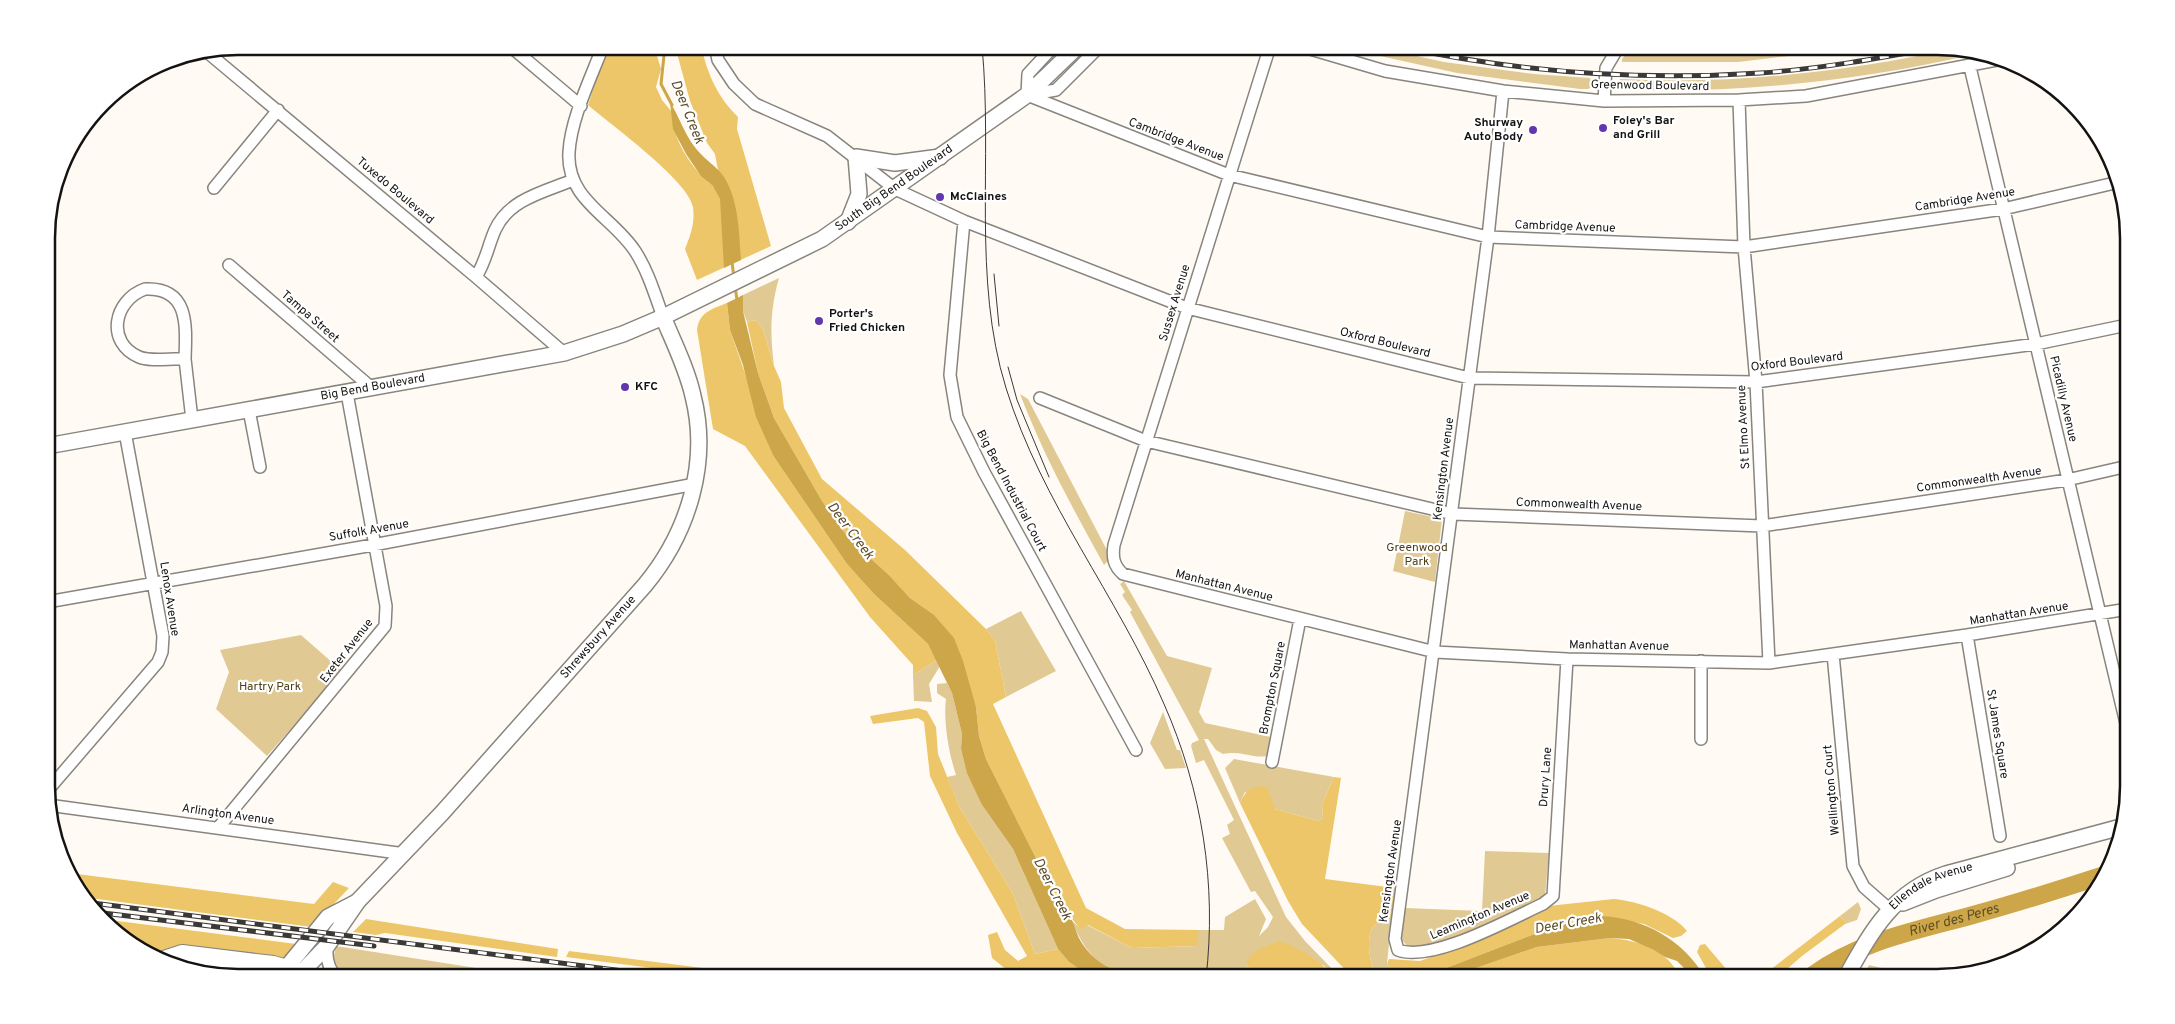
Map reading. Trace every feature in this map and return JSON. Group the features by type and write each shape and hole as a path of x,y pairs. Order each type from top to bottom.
{"highway":[{"path":"173,957 182,954 201,956 265,969"},
{"path":"201,956 218,968"}],"main road":[{"name":"South Big Bend Boulevard","path":"692,304 822,239 848,222 1027,95 1069,55"},
{"path":"848,222 859,194 856,157 895,163 940,157"},
{"name":"Big Bend Boulevard","path":"55,445 564,353 623,334 692,304"},
{"name":"Shrewsbury Avenue","path":"297,969 327,946 358,901 405,854 653,576 672,546 682,526 695,484 699,440 694,398 663,317"},
{"name":"Ellendale Avenue","path":"1889,910 1908,892 1931,879 2115,829"},
{"name":"Ellendale Avenue","path":"1889,910 1936,890 2113,838"},
{"name":"Shrewsbury Avenue","path":"293,969 328,917 358,901"},
{"path":"1850,969 1868,937 1889,910"}],"street":[{"path":"521,55 581,106"},
{"path":"600,55 581,106 569,153 573,180 587,201 633,249 643,265 663,317"},
{"name":"Oxford Boulevard","path":"717,55 718,60 734,84 755,104 827,136 895,189 964,221 1187,308 1469,378 1756,382 2036,344 2120,327"},
{"path":"1046,55 1028,74 1027,95 1056,90 1091,55"},
{"name":"Sussex Avenue","path":"1118,569 1113,559 1114,546 1267,55"},
{"name":"Greenwood Boulevard","path":"1331,55 1385,71 1503,91 1604,101 1739,100 1806,96 1989,62"},
{"path":"1604,101 1606,68 1614,55"},
{"name":"Tuxedo Boulevard","path":"213,57 476,276 564,353"},
{"name":"Picadilly Avenue","path":"1970,67 2002,209 2120,700"},
{"name":"Kensington Avenue","path":"1395,940 1435,652 1488,238 1503,91"},
{"name":"Cambridge Avenue","path":"1027,95 1229,175 1488,238 1744,247 2002,209 2112,184"},
{"name":"St Elmo Avenue","path":"1739,100 1744,247 1756,382 1770,663"},
{"path":"214,188 278,110"},
{"path":"476,276 484,264 495,230 507,212 524,200 573,180"},
{"name":"Big Bend Industrial Court","path":"964,221 950,375 957,417 988,479 1136,750"},
{"name":"Tampa Street","path":"229,265 373,388"},
{"path":"185,359 148,359 129,351 123,344 116,327 118,312 127,299 136,292 154,289 164,292 179,304 183,310 186,323 185,359 192,420"},
{"name":"Exeter Avenue","path":"218,828 385,626 386,606 373,545 346,393"},
{"name":"Commonwealth Avenue","path":"1040,398 1146,440 1452,514 1762,526 2067,480 2120,468"},
{"path":"249,410 260,467"},
{"name":"Lenox Avenue","path":"55,782 158,662 162,652 163,636 125,432"},
{"name":"Suffolk Avenue","path":"55,601 373,545 695,484"},
{"name":"Manhattan Avenue","path":"1118,569 1130,577 1435,652 1567,658 1770,663 2120,611"},
{"name":"Brompton Square","path":"1272,762 1300,619"},
{"name":"St James Square","path":"1967,635 2000,836"},
{"name":"Wellington Court","path":"1833,654 1853,866 1864,887 1889,910"},
{"name":"Drury Lane","path":"1553,896 1567,658"},
{"path":"1701,661 1701,739"},
{"name":"Arlington Avenue","path":"56,806 405,854"},
{"name":"Leamington Avenue","path":"1395,940 1398,950 1409,954 1438,950 1543,904 1553,896"},
{"path":"327,946 326,955 331,969"}],"green space":[{"path":"1376,55 1412,55 1444,62 1534,74 1590,78 1592,87 1580,89 1457,73"},
{"path":"1625,55 1798,55 1738,62 1622,62"},
{"path":"1922,55 1961,57 1845,78 1757,87 1669,90 1625,90 1619,88 1620,79 1704,80 1787,75"},
{"path":"779,278 772,322 774,366 763,329 755,320 747,322 743,311 743,295"},
{"path":"1020,394 1028,399 1109,554 1108,561 1104,565 1049,460"},
{"name":"Greenwood Park","path":"1405,511 1442,519 1435,582 1393,571"},
{"path":"1124,581 1167,656 1212,668 1199,712 1205,723 1271,737 1268,756 1262,757 1236,753 1223,754 1216,750 1208,739 1204,739 1286,917 1305,941 1332,969 1327,969 1323,965 1246,965 1251,969 1110,969 1093,957 1081,939 1071,920 1081,929 1087,925 1132,948 1198,946 1198,930 1224,930 1225,917 1255,899 1266,919 1259,936 1268,927 1273,917 1255,891 1251,892 1222,838 1230,834 1227,825 1234,820 1204,760 1196,763 1191,746 1192,743 1199,740 1130,612 1132,610 1122,595 1125,592 1120,584"},
{"path":"1021,611 1056,671 1006,697 995,641 986,629"},
{"name":"Hartry Park","path":"301,635 342,671 267,756 216,709 229,672 220,650"},
{"path":"937,660 940,666 929,684 932,702 914,701 913,675"},
{"path":"947,683 952,693 962,734 961,748 982,805 1013,849 1058,949 1035,954 1013,894 959,806 947,777 956,775 947,737 946,699 937,693 937,684"},
{"path":"1163,712 1186,768 1165,769 1150,743"},
{"path":"1234,759 1334,777 1322,804 1323,818 1318,821 1275,809 1245,792 1240,803 1225,768"},
{"path":"1485,851 1549,853 1545,896 1537,903 1439,946 1408,947 1402,940 1401,935 1405,908 1482,911"},
{"path":"1858,902 1861,909 1857,920 1845,924 1845,921 1840,916"},
{"path":"1392,913 1387,964 1391,969 1374,969 1373,967 1369,938 1374,925"},
{"path":"336,946 483,969 337,969 333,960"},
{"path":"1869,965 1886,969 1867,969"},
{"path":"224,967 257,969 238,969 226,969"}],"shaded area":[{"path":"604,55 657,55 661,69 656,87 662,100 672,112 673,123 680,143 697,171 713,186 718,170 715,154 707,143 690,101 677,55 704,55 714,84 724,101 738,117 737,129 771,246 697,280 685,249 693,223 693,207 688,196 678,182 664,168 588,105"},
{"path":"727,303 730,330 774,457 847,564 873,593 928,644 937,660 913,675 913,665 870,617 745,446 713,429 697,330 703,315 711,309"},
{"path":"755,320 763,329 781,382 784,408 822,479 905,550 986,629 995,641 1006,697 993,704 1086,908 1125,929 1198,930 1198,946 1132,948 1088,925 1081,930 1057,900 986,759 979,736 976,707 933,614 910,598 889,575 849,539 822,501 774,418 758,373 747,322"},
{"path":"918,708 927,711 936,727 938,754 959,806 1013,894 1035,954 1058,949 1069,962 1079,969 1006,969 992,958 988,935 997,932 1005,950 1018,961 1027,956 957,833 930,776 924,722 918,718 873,724 870,716"},
{"path":"1334,777 1341,778 1325,879 1395,888 1392,913 1373,927 1369,938 1374,969 1344,969 1302,924 1288,901 1240,803 1250,789 1267,787 1275,809 1318,821 1323,818 1322,804"},
{"path":"77,874 314,904 333,882 349,888 312,927 94,899"},
{"path":"1614,899 1633,902 1664,913 1687,931 1681,936 1673,938 1644,924 1603,916 1555,926 1446,968 1391,969 1387,964 1389,959 1420,961 1548,906"},
{"path":"1840,916 1845,921 1845,924 1787,969 1771,969"},
{"path":"366,919 558,949 557,957 385,933 376,935 353,932"},
{"path":"114,921 296,944 280,962 169,955 146,945"},
{"path":"1610,938 1621,939 1651,948 1660,953 1676,969 1473,969 1537,947"},
{"path":"1279,941 1309,955 1326,969 1251,969 1246,965 1248,960 1264,947"},
{"path":"1705,944 1726,969 1707,969 1697,952 1700,945"},
{"path":"569,951 711,969 660,969 566,957"}],"water":[{"path":"670,102 690,141 721,173 733,196 739,228 741,260 724,268 720,199 713,186 701,176 686,154 673,129"},
{"path":"743,295 743,311 758,373 774,418 822,501 849,539 889,575 910,598 933,614 954,638 963,661 976,707 979,736 986,759 1057,900 1072,921 1080,940 1091,955 1113,969 1079,969 1069,962 1058,949 1013,849 982,805 967,773 961,748 962,734 952,693 928,644 873,593 847,564 774,457 756,417 743,365 730,330 727,303"},
{"path":"1603,916 1634,922 1662,934 1674,942 1686,952 1699,969 1685,969 1677,961 1629,939 1610,938 1537,947 1473,969 1440,969 1555,926"},
{"path":"1837,956 1828,969 1811,969"}],"waterway":[{"name":"Deer Creek","path":"664,55 661,84 672,105"},
{"name":"Deer Creek","path":"732,262 734,278"},
{"name":"Deer Creek","path":"735,286 737,300"},
{"name":"River des Peres","path":"1822,969 1850,953 1890,938 2006,906 2096,878"}],"tram line":[{"path":"983,55 986,132 986,262 989,304 1006,388 1021,430 1039,471 1059,510 1125,625 1164,704 1177,737 1197,804 1208,873 1209,943 1207,969"},
{"path":"994,274 999,326"},
{"path":"1008,367 1017,400 1049,477"}],"railway":[{"path":"1442,55 1532,68 1623,75 1669,76 1760,73 1805,69 1895,55"},
{"path":"98,904 608,969"},
{"path":"107,914 374,946"}],"place":[{"name":"Foley's Bar and Grill","path":"1603,128"},
{"name":"Shurway Auto Body","path":"1533,130"},
{"name":"McClaines","path":"940,197"},
{"name":"Porter's Fried Chicken","path":"819,321"},
{"name":"KFC","path":"625,387"}]}
